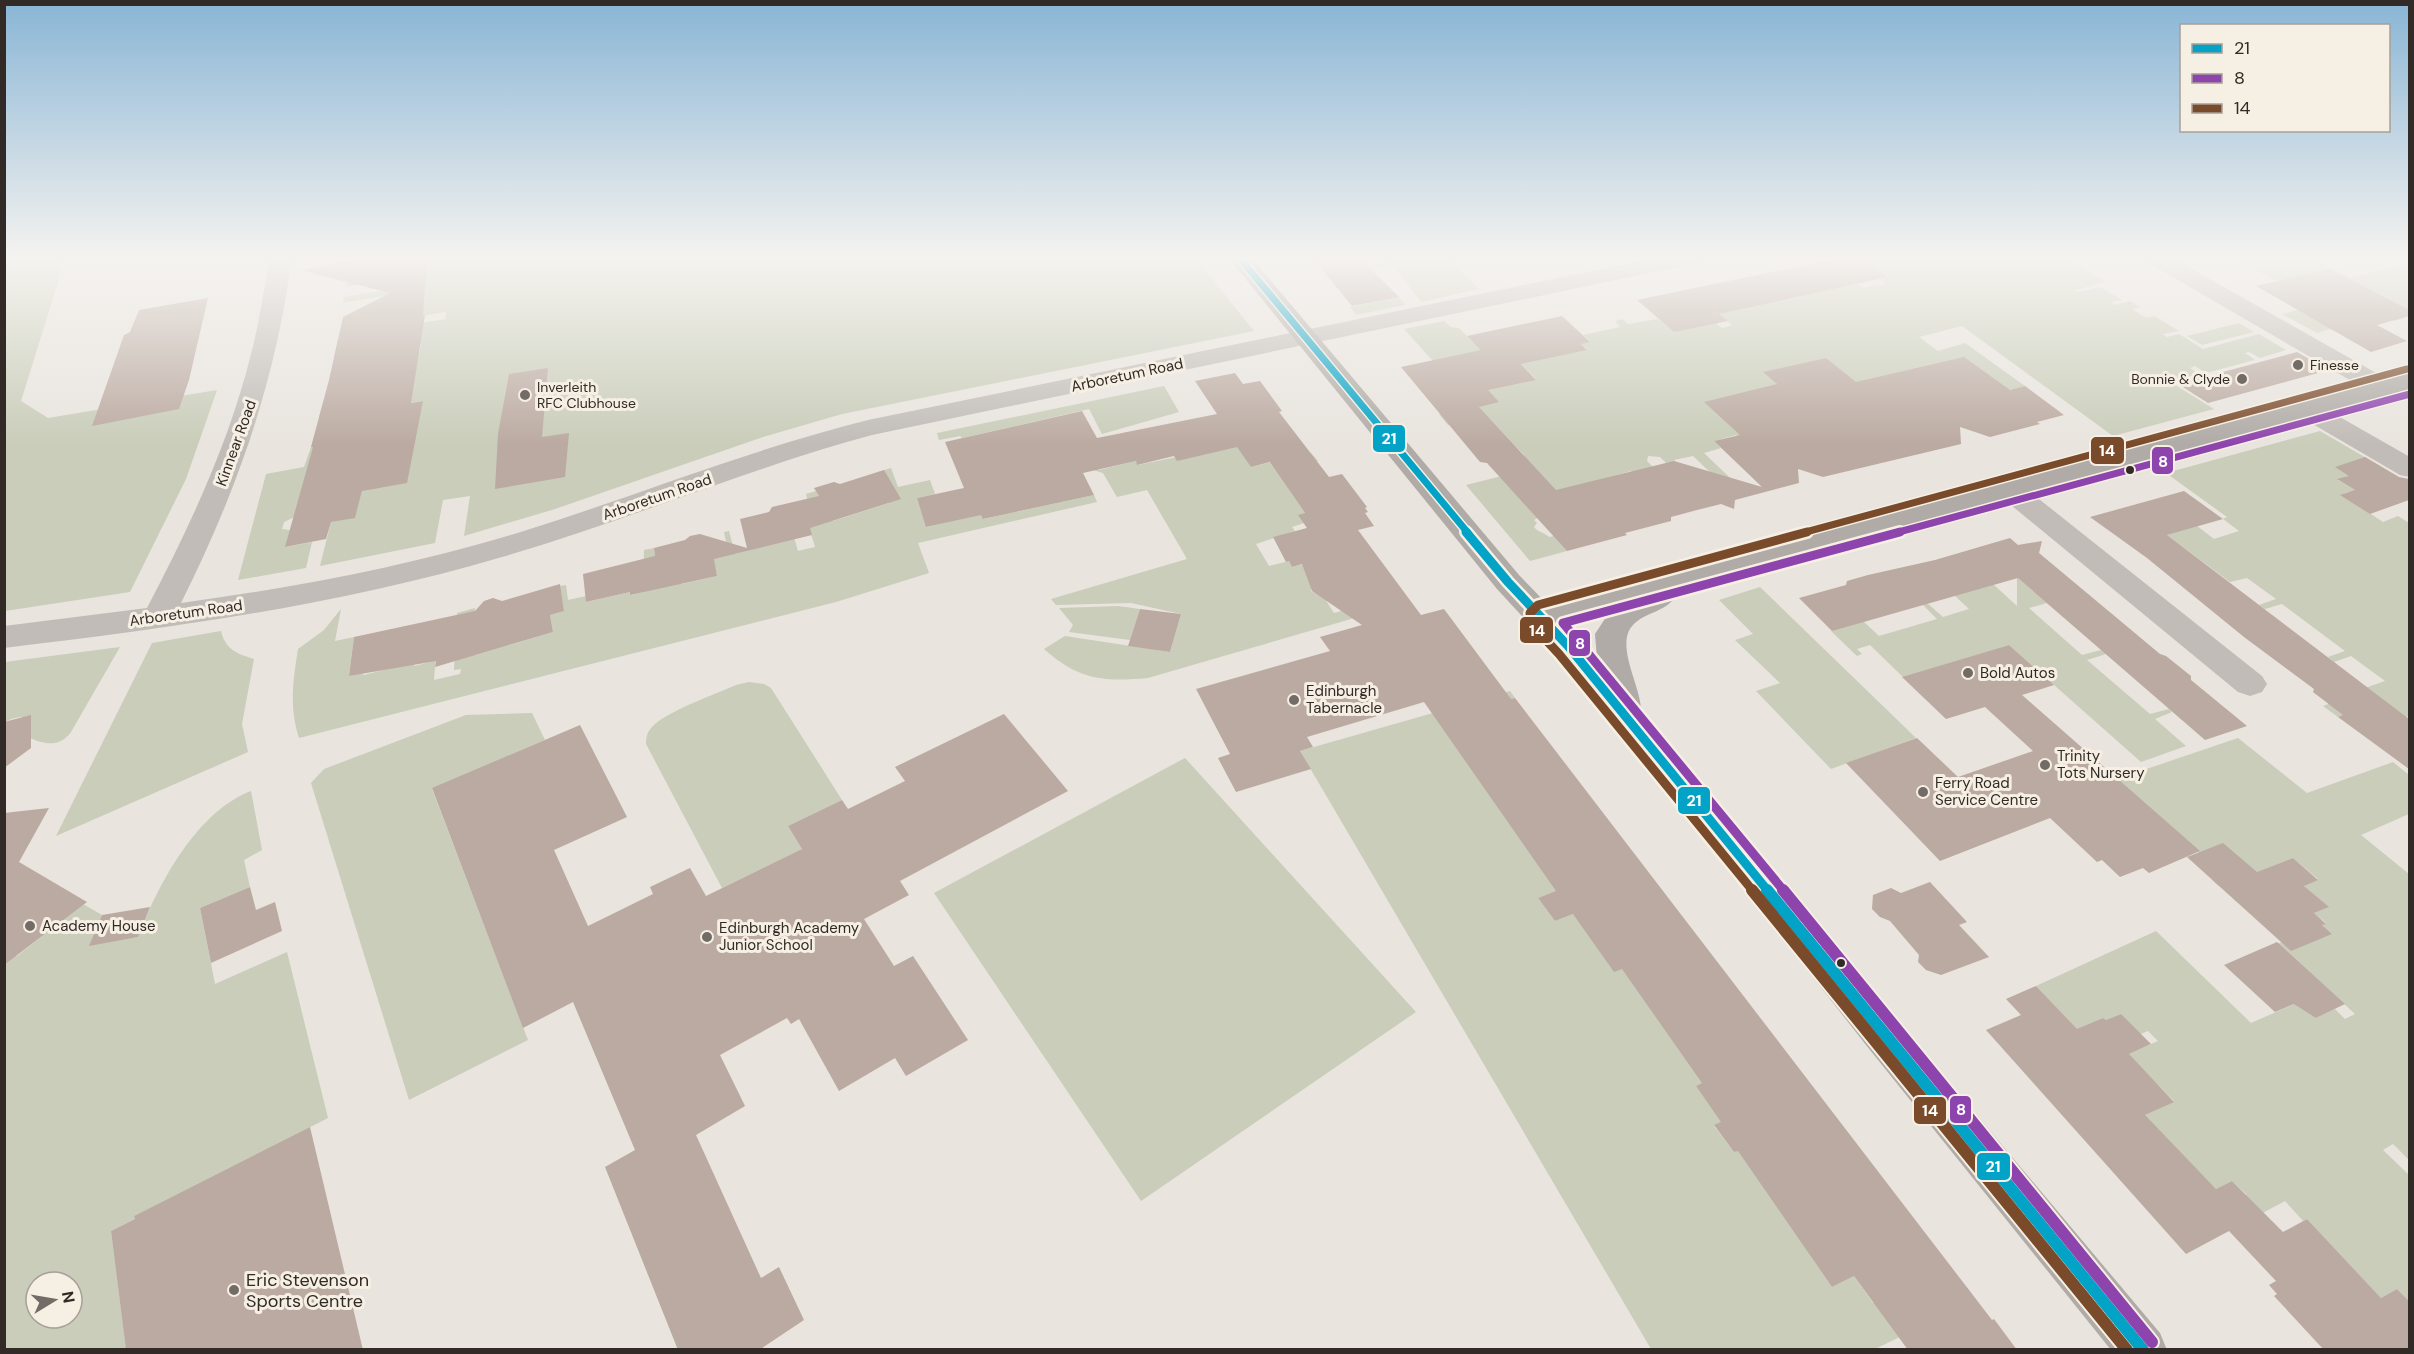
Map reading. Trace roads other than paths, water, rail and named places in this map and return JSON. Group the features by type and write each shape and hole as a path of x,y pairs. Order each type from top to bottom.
{"main road":[{"path":"1290,319 1508,582 1541,617 1628,720 2143,1350"},
{"path":"1541,617 2409,381"},
{"path":"1628,720 1614,670 1611,634 1623,616 1702,573"}],"street":[{"name":"Kinnear Road","path":"158,618 206,523 242,433 265,347 270,319"},
{"name":"Arboretum Road","path":"4,638 245,605 420,569 569,527 819,441 868,428 1396,319"},
{"path":"2263,319 2384,388"},
{"path":"2308,410 2409,469"},
{"path":"2010,490 2250,684"}],"place":[{"name":"Finesse","path":"2298,365"},
{"name":"Bonnie & Clyde","path":"2242,379"},
{"name":"Inverleith RFC Clubhouse","path":"525,395"},
{"name":"Bold Autos","path":"1968,673"},
{"name":"Edinburgh Tabernacle","path":"1294,700"},
{"name":"Trinity Tots Nursery","path":"2045,765"},
{"name":"Ferry Road Service Centre","path":"1923,792"},
{"name":"Academy House","path":"30,926"},
{"name":"Edinburgh Academy Junior School","path":"707,937"},
{"name":"Eric Stevenson Sports Centre","path":"234,1290"}]}
